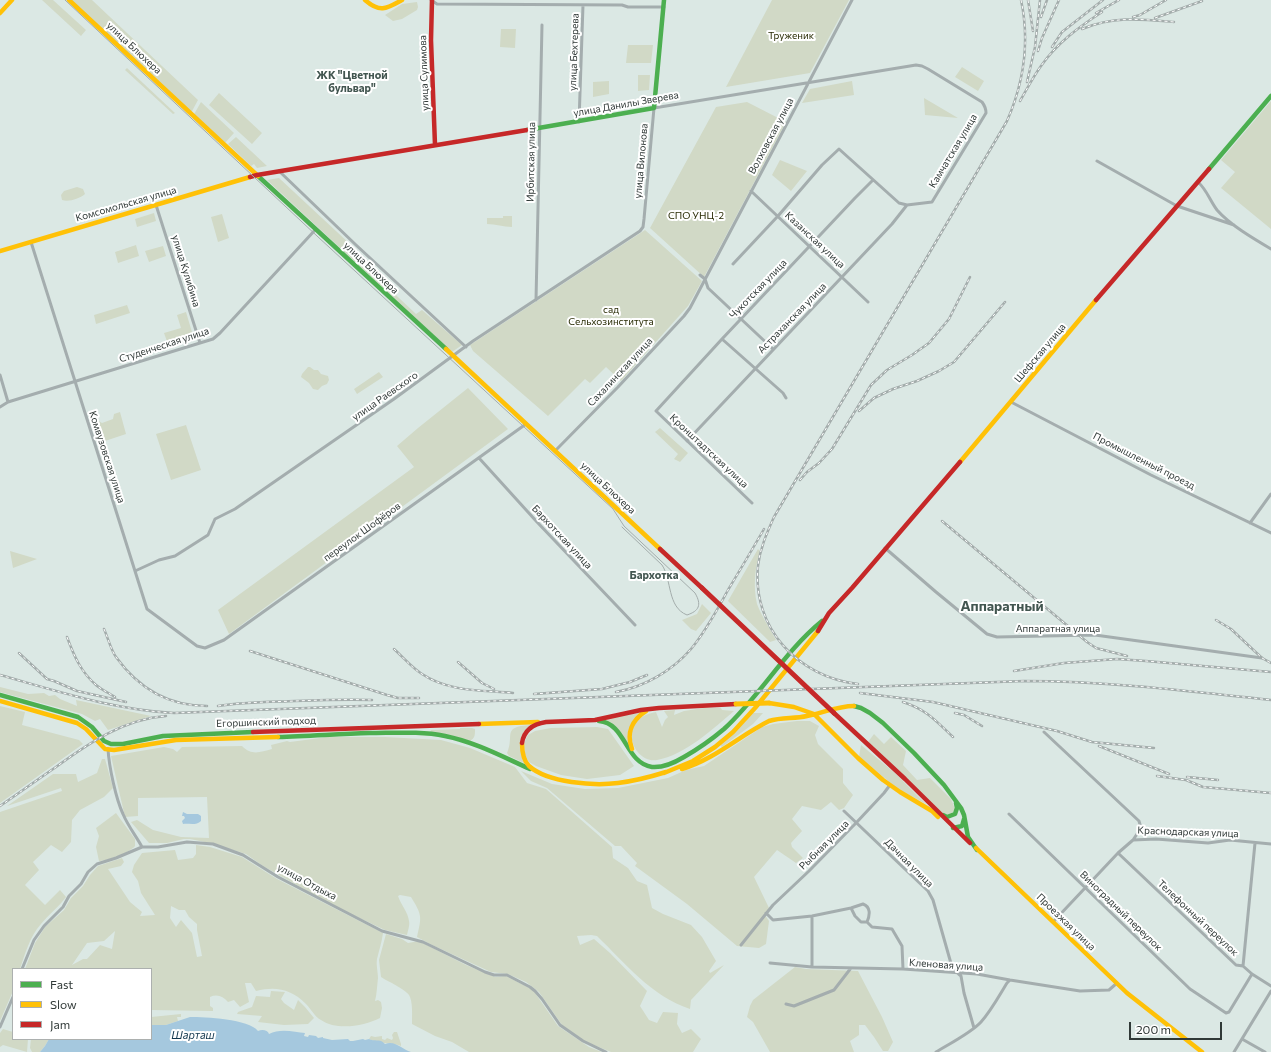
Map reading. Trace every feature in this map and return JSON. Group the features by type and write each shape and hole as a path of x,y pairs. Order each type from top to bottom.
{"main road":[{"path":"0,13 12,0"},
{"name":"улица Блюхера","path":"69,0 555,451 924,798"},
{"path":"365,0 375,8 383,10 402,0"},
{"name":"улица Сулимова","path":"431,0 435,145"},
{"name":"улица Вилонова","path":"654,108 664,0"},
{"name":"Шефская улица","path":"823,621 1271,96"},
{"name":"улица Данилы Зверева","path":"257,175 579,122 654,108"},
{"name":"Комсомольская улица","path":"0,251 257,175"},
{"path":"594,720 603,721 612,725 641,762 647,765 665,766 687,756 709,742 738,716 781,665 816,626 823,621"},
{"path":"664,773 693,761 715,747 732,732 755,708 819,630 823,621"},
{"name":"Егоршинский подход","path":"0,695 78,717 92,727 104,741 114,745 166,736 189,734 594,720"},
{"path":"0,701 77,723 86,729 100,746 108,750"},
{"path":"594,720 639,710 657,708 769,703 794,707 814,714 858,758 890,785 932,811 951,826 956,828 962,826 964,818"},
{"path":"664,773 690,767 702,762 770,721 808,716 840,706 856,707 867,711 878,719 909,749 953,796 962,810 968,837 977,850"},
{"path":"636,757 629,741 631,725 640,715 657,708"},
{"path":"535,771 524,759 522,747 523,739 526,732 531,727 536,724 547,722"},
{"name":"Егоршинский подход","path":"108,750 122,750 176,740 383,733 416,734 443,736 463,741 535,771 571,781 600,783 633,780 664,773"},
{"path":"936,810 947,817 955,814 957,808 953,796"},
{"name":"Проезжая улица","path":"924,798 951,826 1117,984 1202,1052"}],"street":[{"path":"431,0 437,4 664,7"},
{"name":"Волховская улица","path":"705,279 852,0"},
{"name":"улица Бехтерева","path":"579,122 583,5"},
{"name":"Ирбитская улица","path":"536,300 542,25"},
{"name":"улица Данилы Зверева","path":"654,108 808,82 910,66 920,66 928,69 982,102 986,109"},
{"name":"улица Вилонова","path":"643,227 654,108"},
{"name":"Камчатская улица","path":"907,205 932,202 986,113 986,109"},
{"path":"733,264 778,216 822,165 839,149 899,203 907,205"},
{"path":"1097,162 1177,206 1234,225"},
{"path":"279,171 466,347"},
{"name":"Чукотская улица","path":"656,412 740,319 854,198 873,180"},
{"path":"1198,182 1203,187 1217,210 1234,225 1271,249"},
{"name":"Казанская улица","path":"751,191 868,302"},
{"name":"улица Кулибина","path":"156,205 200,343"},
{"name":"Астраханская улица","path":"687,441 892,224 907,205"},
{"name":"улица Раевского","path":"135,571 159,560 175,556 208,534 215,519 235,509 394,400 473,341 632,237 643,227"},
{"name":"Студенческая улица","path":"0,407 8,402 213,338 220,333 316,229"},
{"name":"Комвузовская улица","path":"31,242 147,609 197,646 206,648"},
{"path":"700,275 705,279 708,288 773,349"},
{"name":"Сахалинская улица","path":"555,451 684,316 690,308 705,279"},
{"path":"722,339 783,393 786,398"},
{"path":"0,375 8,402"},
{"name":"Промышленный проезд","path":"1011,402 1151,475 1271,533"},
{"name":"Кронштадтская улица","path":"656,412 752,503"},
{"name":"переулок Шофёров","path":"206,648 226,639 526,424"},
{"name":"Бархотская улица","path":"479,458 537,522 635,625"},
{"path":"1250,523 1271,494"},
{"name":"Аппаратная улица","path":"885,548 987,634 997,638 1095,636 1262,658"},
{"name":"Краснодарская улица","path":"1044,732 1139,821 1141,828 1133,840"},
{"path":"108,750 120,807 142,847"},
{"name":"Рыбная улица","path":"740,945 766,913 856,823 890,785"},
{"name":"Дачная улица","path":"844,811 928,891 933,900 952,967 960,976 974,1028"},
{"name":"Виноградный переулок","path":"1010,814 1190,989 1226,1013 1229,1012 1252,974"},
{"name":"Краснодарская улица","path":"1133,840 1156,839 1208,843 1230,840 1271,844"},
{"path":"1053,922 1118,853 1133,840"},
{"name":"улица Отдыха","path":"22,968 34,940 44,926 63,907 69,896 81,884 88,872 97,864 142,847 158,847 187,842 213,844 243,855 278,877 382,931 423,942 485,972 494,975 507,975 524,983 536,991 560,1025 583,1041 606,1052"},
{"path":"1243,966 1255,843"},
{"name":"Телефонный переулок","path":"1118,853 1236,965 1243,966 1252,974 1271,986"},
{"path":"766,913 773,920 812,916 851,908 860,904 865,905 869,910 867,922"},
{"path":"851,908 858,919 867,922 872,927 892,929 902,946 903,969"},
{"path":"812,916 812,966"},
{"name":"Кленовая улица","path":"770,963 977,974 1080,991 1109,990 1117,984"},
{"path":"786,1004 794,1006 834,990 851,968"},
{"path":"936,1052 980,1023 1010,980"},
{"path":"1234,1052 1271,991"},
{"path":"0,1027 12,999"},
{"path":"1242,1040 1265,1052"}],"green space":[{"path":"42,0 53,0 86,30 81,36"},
{"path":"69,0 92,0 198,100 191,113"},
{"name":"Труженик","path":"772,0 849,0 810,73 726,87"},
{"path":"417,2 417,10 402,19 393,21 385,15 402,4"},
{"path":"501,29 516,29 515,48 500,47"},
{"path":"628,45 653,45 651,63 626,63"},
{"path":"962,67 984,81 978,91 955,77"},
{"path":"127,68 175,113 173,114 125,70"},
{"path":"638,75 650,75 649,90 638,91"},
{"path":"609,81 609,94 593,97 593,82"},
{"path":"852,81 854,95 802,103 810,89"},
{"path":"219,93 262,133 252,144 209,105"},
{"path":"924,98 958,118 925,115"},
{"path":"1271,101 1271,229 1221,188 1235,172 1221,160"},
{"path":"201,102 234,133 224,144 193,116"},
{"name":"СПО УНЦ-2","path":"747,102 786,122 704,277 650,228 716,107"},
{"path":"236,137 267,166 257,168 254,164 251,166 228,144"},
{"path":"780,160 807,171 791,191 772,175"},
{"path":"279,178 351,245 348,250 416,314 422,310 462,345 452,352 267,180"},
{"path":"77,187 83,189 85,194 74,200 62,200 61,195 64,191"},
{"path":"154,213 156,221 137,227 135,219"},
{"path":"222,214 229,238 218,242 211,217"},
{"path":"503,216 512,216 512,227 487,224 487,218 503,218"},
{"name":"сад Сельхозинститута","path":"645,230 702,281 688,306 621,381 606,367 590,383 585,379 548,416 473,351 470,345"},
{"path":"136,245 139,256 118,263 115,252"},
{"path":"163,246 166,256 149,262 145,251"},
{"path":"127,305 130,313 96,324 94,315"},
{"path":"186,312 194,339 169,347 164,333 181,328 177,315"},
{"path":"308,367 318,370 321,374 328,376 329,380 327,384 318,390 313,389 309,383 301,377"},
{"path":"379,372 383,377 357,394 354,389"},
{"path":"468,388 508,429 229,634 218,610 414,467 397,446"},
{"path":"120,412 126,434 99,443 92,421 97,420 102,423 113,419 114,414"},
{"path":"186,425 201,470 171,480 156,434"},
{"path":"660,428 688,453 680,462 674,459 678,454 655,432"},
{"path":"758,549 760,551 755,577 755,591 757,604 776,640 770,642 728,601"},
{"path":"10,551 37,559 13,568"},
{"path":"702,604 711,613 696,631 691,629 682,620 697,614"},
{"path":"0,687 28,694 44,693 49,696 55,695 60,699 77,706 76,700 151,716 108,730 100,719 95,721 82,714 0,692"},
{"path":"0,706 25,712 22,725 79,740 83,744 0,803"},
{"path":"704,708 721,708 722,710 734,711 717,726 678,753 657,760 648,759 641,755 635,748 632,740 632,731 635,723 643,716 656,712 662,727 668,717 664,711 675,710 674,715 684,711"},
{"path":"645,712 633,722 630,746 615,729 601,719"},
{"path":"752,713 763,713 753,724 722,747 719,744"},
{"path":"797,721 810,721 819,726 815,735 818,744 843,769 843,783 853,795 844,808 839,810 831,802 821,810 802,806 792,819 802,831 791,843 792,847 803,858 796,863 777,850 754,877 769,908 765,915 769,921 766,944 759,948 737,946 687,904 635,866 637,863 621,846 615,846 547,788 531,781 521,771 552,784 585,789 618,788 668,778 686,770 704,766 762,727"},
{"path":"530,725 523,733 524,763 509,756 507,753 512,730 521,726"},
{"path":"597,727 608,729 634,766 620,775 587,779 561,775 536,766 529,762 525,755 524,743 528,735 535,731 551,728"},
{"path":"460,728 475,729 473,739 470,741 430,732 431,730"},
{"path":"874,734 884,744 891,737 906,751 903,765 917,780 930,778 951,799 955,809 952,813 948,814 940,811 868,742"},
{"path":"328,737 385,737 441,740 470,748 515,767 527,783 546,789 612,847 613,858 628,868 637,881 647,885 652,908 691,925 702,937 716,961 709,971 710,973 724,965 691,1000 690,1009 663,996 639,978 597,936 577,936 580,945 594,939 610,953 647,991 640,1006 649,1020 657,1023 663,1012 678,1013 677,1024 682,1033 691,1029 701,1039 693,1052 611,1052 584,1041 562,1025 539,992 526,982 508,974 491,972 417,937 420,916 411,897 398,896 408,918 409,924 407,935 385,930 314,895 263,866 246,854 210,843 190,839 167,843 149,843 131,822 137,820 153,830 181,837 209,838 207,797 138,798 138,816 125,817 111,756 164,747 173,749 177,752 182,747 242,746 249,751 256,752 272,749 271,745 287,741 290,742"},
{"path":"861,745 895,773 926,804 898,789 859,757"},
{"path":"102,759 105,759 113,788 104,797 80,810 72,820 71,842 62,852 51,845 33,862 39,870 25,885 45,905 60,890 66,897 37,929 28,945 20,968 12,968 12,993 0,1021 0,812 62,791 61,788 7,806 53,774 76,774 78,782 97,773"},
{"path":"116,813 135,839 135,846 129,851 118,856 99,861 96,847 99,836 96,828"},
{"path":"196,845 210,847 242,857 277,879 383,933 377,959 378,978 375,1001 378,1000 381,1002 382,1008 380,1018 359,1025 350,1026 327,1023 319,1019 306,1004 295,995 277,989 256,991 251,983 245,983 249,1002 240,1007 234,1000 228,1002 222,997 215,996 210,997 210,1006 213,1008 213,1011 152,1010 152,968 25,968 35,943 45,927 64,910 71,898 83,886 98,866 122,858 124,862 121,866 108,869 130,902 142,912 140,916 155,915 141,893 138,881 132,872 134,865 142,853 175,850 178,860 193,858 196,854","holes":["171,906 179,910 185,910 189,917 197,924 202,956 197,957 192,933 181,920 176,927 170,918","115,931 112,949 100,945 87,959 83,959 72,965 87,943 104,941"]},
{"path":"386,934 402,939 408,943 419,941 466,965 495,977 506,976 533,990 558,1026 589,1047 602,1052 469,1052 452,1042 435,1036 412,1024 412,1005 409,995 381,977 379,960"},
{"path":"795,967 806,969 858,971 893,1042 888,1051 883,1051 865,1025 859,1025 859,1035 850,1041 854,1052 770,1052 753,1022 747,1017 750,1006 753,1000"},
{"path":"271,991 285,992 281,999 294,1010 298,1000 314,1018 308,1024 284,1025 258,1022 262,1016 237,1014 238,1012 252,1007 256,996 270,997"},
{"path":"181,1014 181,1017 177,1017 178,1021 166,1025 152,1025 152,1017"},
{"path":"3,1029 12,1032 12,1040 28,1040 27,1052 3,1045 0,1047 0,1033"},
{"path":"394,1032 397,1032 401,1046 376,1042 369,1039 371,1036 382,1036 382,1039 385,1040 387,1038 392,1040 392,1035"},
{"path":"31,1040 48,1040 40,1052 32,1052 30,1048"}],"water":[{"path":"183,812 187,814 198,814 201,816 201,821 195,824 183,824 182,821 185,818 182,816"},
{"name":"Шарташ","path":"190,1017 216,1018 246,1024 258,1031 266,1031 269,1034 278,1031 287,1031 305,1033 304,1036 308,1037 309,1035 332,1040 348,1039 353,1041 369,1039 383,1042 385,1044 396,1044 411,1052 40,1052 48,1040 152,1040 152,1025 166,1025"}],"tram line":[{"path":"65,0 317,236 613,509 624,526 695,593 699,604 694,612 687,615 676,606 662,565 622,527"}],"railway":[{"path":"858,684 836,679 816,671 798,660 783,646 771,629 763,610 758,589 758,566 760,553 774,517 1007,121 1018,92 1024,62 1025,31 1021,0"},
{"path":"1028,0 1033,31"},
{"path":"1027,82 1035,47 1040,0"},
{"path":"1041,17 1047,0"},
{"path":"1038,51 1042,38 1059,0"},
{"path":"1052,47 1062,32 1103,0"},
{"path":"1096,13 1119,0"},
{"path":"1133,17 1140,15 1166,0"},
{"path":"1155,18 1202,1"},
{"path":"1020,101 1038,70 1054,50 1077,30 1102,12"},
{"path":"1082,29 1116,20 1138,19 1174,22"},
{"path":"800,480 832,449 871,385 887,370 929,343 949,319 970,277"},
{"path":"859,411 874,398 893,389 917,381 954,362 1005,302"},
{"path":"942,521 1087,642 1096,648 1127,656"},
{"path":"616,692 637,686 657,677 675,664 691,649 702,635 764,529"},
{"path":"1216,620 1231,629 1262,658 1271,663"},
{"path":"104,629 116,657 134,678 145,687 156,694 180,703 207,706"},
{"path":"67,637 75,657 86,675 98,687 115,697"},
{"path":"394,649 418,672 432,680 466,689 513,693"},
{"path":"250,651 387,695 398,698 419,698"},
{"path":"19,653 47,679 77,691 126,702"},
{"path":"1014,671 1064,663 1117,659 1271,672"},
{"path":"458,662 482,683 494,689"},
{"path":"0,675 108,704 174,713 1024,681 1055,681 1117,685 1271,700"},
{"path":"534,694 602,689 630,682 647,675"},
{"path":"860,693 933,702 1057,731 1092,742 1154,748"},
{"path":"218,706 267,702 372,700"},
{"path":"903,702 925,712 953,737"},
{"path":"955,713 964,715 982,726"},
{"path":"0,806 94,741 121,727 151,718 166,716"},
{"path":"1099,746 1169,774"},
{"path":"1157,776 1186,780 1203,787 1271,793"},
{"path":"1187,777 1218,780"}],"traffic: fast":[{"path":"527,130 654,108 664,0"},
{"path":"1209,169 1271,96"},
{"path":"258,176 446,349"},
{"path":"599,721 608,723 615,728 621,735 630,751 643,764 656,767 672,763 699,748 724,729 749,703 796,646 822,621"},
{"path":"0,695 78,717 92,727 104,741 111,744 123,744 163,736 253,732"},
{"path":"854,706 870,713 883,723 944,785 961,808 964,815 968,837 977,850"},
{"path":"278,737 369,733 436,734 478,746 530,769"},
{"path":"943,815 947,817 955,814 957,808 956,803"},
{"path":"953,828 962,826 964,819"}],"traffic: slow":[{"path":"0,13 12,0"},
{"path":"69,0 258,176"},
{"path":"365,0 379,8 392,6 402,0"},
{"path":"0,251 250,177"},
{"path":"960,462 1096,300"},
{"path":"446,349 660,549"},
{"path":"664,773 693,761 715,747 733,732 755,708 818,631"},
{"path":"0,701 77,723 86,729 105,749 114,750 176,740 278,737"},
{"path":"769,703 794,707 814,714 858,758 883,780 932,811 938,817"},
{"path":"736,704 769,703"},
{"path":"682,769 694,765 716,753 769,721 802,717 836,708 854,706"},
{"path":"632,749 630,743 630,732 637,718 646,711"},
{"path":"479,724 538,722"},
{"path":"522,743 523,755 529,766 537,772 559,780 608,784 636,780 666,772"},
{"path":"976,848 1127,993 1202,1052"}],"traffic: jam":[{"path":"432,0 431,40 435,145"},
{"path":"250,177 527,130"},
{"path":"1096,300 1209,169"},
{"path":"818,631 829,613 960,462"},
{"path":"660,549 702,588"},
{"path":"702,588 834,713"},
{"path":"522,743 523,738 530,728 537,724 546,722 595,720 641,710 659,708 736,704"},
{"path":"834,713 905,779 970,843"},
{"path":"253,732 479,724"}],"district":[{"name":"ЖК \"Цветной бульвар\"","path":"352,81"},
{"name":"Бархотка","path":"654,575"},
{"name":"Аппаратный","path":"1002,606"}]}
